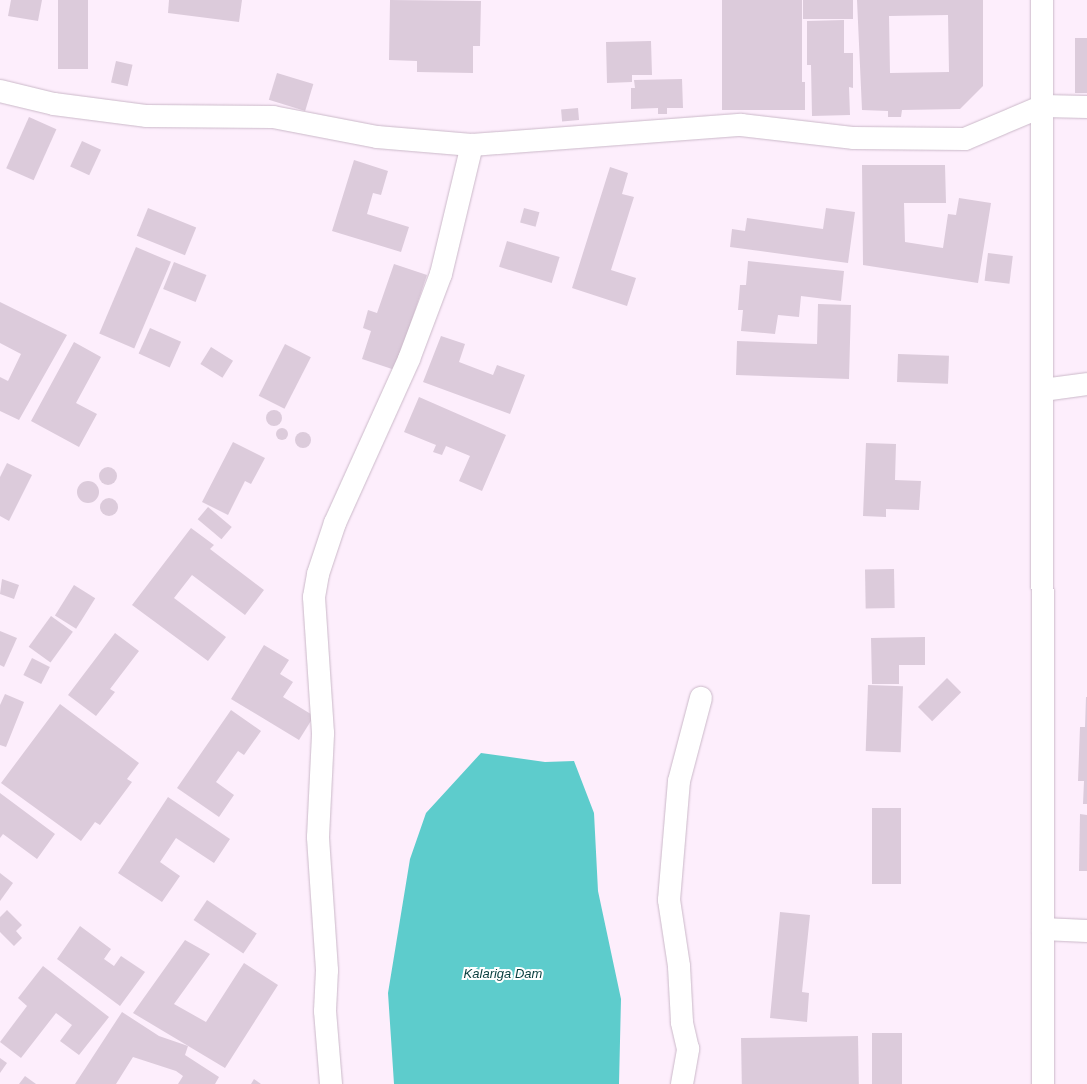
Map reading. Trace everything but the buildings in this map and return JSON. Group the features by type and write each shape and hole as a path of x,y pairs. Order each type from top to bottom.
{"street":[{"path":"1042,0 1043,1084"},
{"path":"0,91 54,104 147,116 273,117 377,137 472,145 741,125 854,138 965,139 1042,106 1087,107"},
{"path":"331,1084 325,1011 327,970 318,837 323,733 314,598 318,574 335,523 409,359 441,274 472,145"},
{"path":"1043,390 1087,384"},
{"path":"682,1084 688,1049 682,1022 679,966 669,900 679,781 701,698"},
{"path":"1043,929 1087,931"}],"water":[{"name":"Kalariga Dam","path":"481,753 545,762 574,761 594,813 598,891 621,999 619,1084 394,1084 388,993 410,859 426,813"}]}
